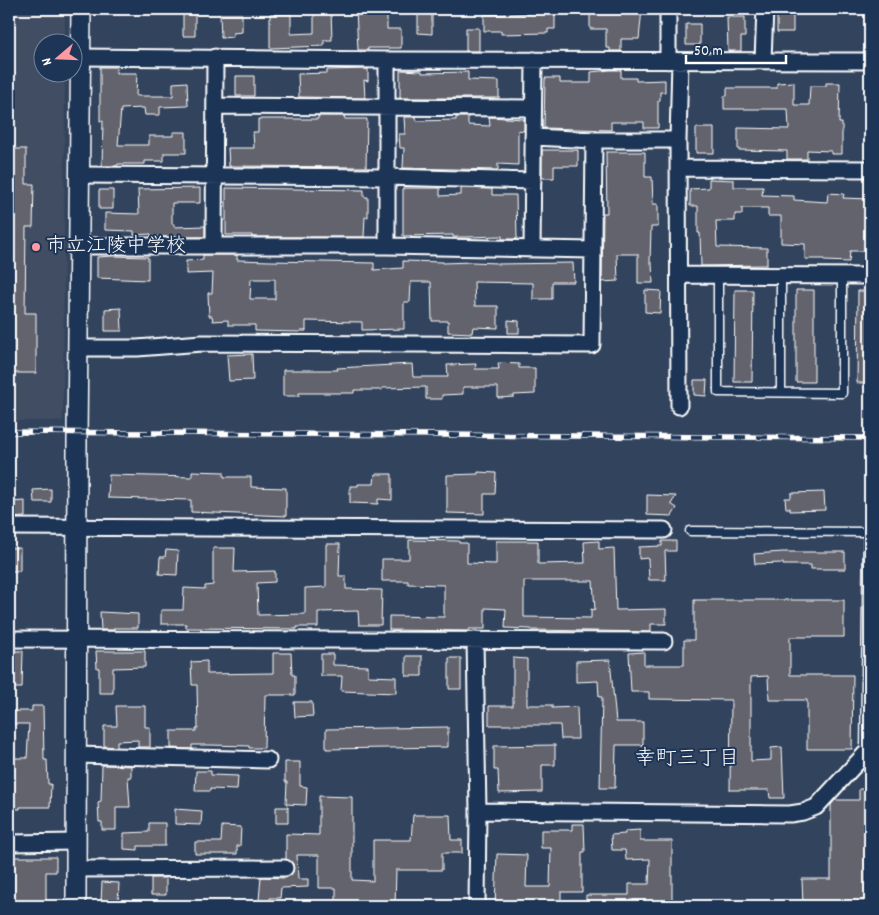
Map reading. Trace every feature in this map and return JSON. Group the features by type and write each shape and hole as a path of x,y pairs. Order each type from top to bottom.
{"street":[{"path":"81,9 81,32"},
{"path":"668,9 674,61 678,140 679,406"},
{"path":"763,60 765,9"},
{"path":"82,57 870,61"},
{"path":"214,246 215,57"},
{"path":"387,60 387,246"},
{"path":"532,249 534,60"},
{"path":"76,906 77,442 81,82"},
{"path":"215,106 533,108"},
{"path":"533,137 594,140 678,140"},
{"path":"79,348 137,348 202,343 592,345 594,140"},
{"path":"678,168 870,169"},
{"path":"80,175 387,177 533,181"},
{"path":"80,246 387,246 592,250"},
{"path":"678,275 870,276"},
{"path":"9,527 664,530"},
{"path":"9,639 664,641"},
{"path":"475,640 478,811 477,906"},
{"path":"478,811 790,814 816,807 868,754"},
{"path":"76,755 268,760"},
{"path":"9,843 76,842"},
{"path":"76,869 285,868"}],"lane":[{"path":"718,276 718,392 842,393 842,276"},
{"path":"781,276 781,392"},
{"path":"690,531 868,532 868,754"}],"shaded area":[{"name":"市立江陵中学校","path":"9,9 65,9 65,32 32,32 32,82 65,82 63,421 9,421"}],"building":[{"path":"356,9 379,9 379,15 387,14 387,29 401,29 401,48 368,48 368,50 358,50"},
{"path":"418,9 432,9 432,34 418,33"},
{"path":"540,9 555,9 555,29 548,29 548,33 501,34 501,31 484,31 484,15 540,13"},
{"path":"590,9 642,9 639,39 621,39 621,51 610,51 610,48 606,48 606,29 590,29"},
{"path":"777,9 793,9 793,32 777,32"},
{"path":"331,11 332,40 324,40 324,46 270,48 270,14 291,14 291,34 314,33 314,12"},
{"path":"183,14 195,14 195,36 183,36"},
{"path":"220,14 242,14 242,32 233,33 233,37 221,38"},
{"path":"727,17 745,17 745,37 741,37 741,51 728,51"},
{"path":"686,24 700,24 700,45 686,45"},
{"path":"466,28 479,28 479,51 466,51"},
{"path":"100,67 116,67 116,73 137,73 136,96 173,96 173,83 187,82 188,106 160,107 160,115 145,115 144,108 121,109 118,145 149,145 149,136 173,136 173,132 186,132 186,153 164,153 164,161 145,161 145,164 102,166 103,121 100,121"},
{"path":"368,69 368,81 364,80 365,98 299,97 298,74 327,73 327,70"},
{"path":"400,70 422,71 422,73 468,72 468,80 499,81 499,98 400,98"},
{"path":"621,70 621,78 636,78 636,81 665,80 665,92 660,92 660,100 658,101 658,128 644,128 644,122 611,122 611,130 544,128 545,78 560,78 560,83 591,83 591,72"},
{"path":"236,76 254,76 254,96 236,96"},
{"path":"794,82 794,105 809,105 810,86 826,86 826,83 840,83 839,123 842,123 842,154 831,154 831,151 807,150 807,159 787,159 787,151 738,150 738,128 789,129 788,109 724,109 724,96 727,96 727,88 777,88 777,83"},
{"path":"318,116 344,116 345,119 367,119 366,167 229,166 228,148 254,148 253,132 258,132 258,119 318,119"},
{"path":"404,117 416,117 417,121 456,120 456,117 468,117 468,125 490,126 489,117 524,119 524,131 518,130 518,165 498,164 498,170 403,168 404,148 400,148 399,134 405,134"},
{"path":"696,128 714,128 714,153 696,153"},
{"path":"9,149 26,149 26,184 34,184 33,227 26,227 25,313 36,313 36,373 9,373"},
{"path":"542,150 578,150 578,166 554,166 554,178 542,178"},
{"path":"606,152 645,152 645,177 652,177 653,204 658,204 658,227 651,227 650,263 652,263 653,283 638,283 638,254 617,254 618,281 602,282 603,213 607,213"},
{"path":"709,179 734,180 734,187 763,187 762,195 794,196 794,200 827,202 828,193 844,194 843,198 870,199 870,251 850,251 849,262 805,259 805,244 781,243 781,216 768,216 768,208 742,208 742,214 735,214 735,221 716,221 717,247 767,248 767,265 701,266 698,206 690,206 690,189 709,188"},
{"path":"200,188 200,203 172,203 172,224 174,224 174,227 205,226 205,237 151,237 151,234 134,235 134,231 105,230 105,213 139,214 138,189"},
{"path":"226,188 364,190 364,197 368,197 368,217 365,217 364,237 252,237 252,235 226,235"},
{"path":"403,188 440,188 440,196 461,195 461,188 492,189 492,195 516,195 517,239 502,239 502,236 403,236"},
{"path":"99,190 113,190 113,209 99,209"},
{"path":"203,255 237,255 237,260 374,263 374,270 403,268 403,261 497,264 573,263 574,282 552,282 552,299 533,299 533,283 474,282 475,306 498,306 498,328 473,327 472,333 448,332 448,321 432,321 431,282 411,282 410,302 404,302 404,329 362,330 362,322 306,321 306,331 255,331 255,325 228,325 228,320 213,321 212,316 209,316 208,293 212,293 213,273 186,274 186,261 203,260","holes":["251,279 275,279 275,299 250,299"]},
{"path":"97,257 148,257 148,280 97,278"},
{"path":"645,290 661,291 660,313 645,312"},
{"path":"735,290 753,290 752,382 734,382"},
{"path":"796,290 814,290 814,382 796,382"},
{"path":"858,291 870,291 870,383 857,383"},
{"path":"121,308 122,331 105,331 105,309"},
{"path":"508,320 519,321 519,333 508,333"},
{"path":"252,354 253,380 229,381 227,355"},
{"path":"498,363 519,364 519,368 535,368 535,394 498,398 498,387 463,387 463,394 442,395 442,399 426,399 426,387 354,390 354,393 299,393 299,396 283,396 283,370 338,370 337,368 412,364 413,377 448,377 447,365 476,364 475,369 499,369"},
{"path":"694,380 707,380 706,396 694,395"},
{"path":"192,471 224,472 224,477 251,477 251,487 286,488 286,516 191,512 191,500 108,498 109,475 192,477"},
{"path":"478,472 496,473 495,494 484,494 484,514 447,513 447,475 478,474"},
{"path":"375,474 392,474 392,500 378,499 378,504 350,503 350,486 374,484"},
{"path":"51,489 51,502 34,502 33,490"},
{"path":"824,492 825,510 790,511 790,508 786,508 785,498 791,498 791,493"},
{"path":"647,495 676,496 671,504 677,508 672,516 647,515"},
{"path":"25,501 25,517 9,518 9,502"},
{"path":"409,540 459,541 459,543 467,543 467,563 496,564 496,541 538,541 538,564 585,563 584,542 599,541 599,549 614,548 616,610 666,609 666,624 651,624 651,632 505,628 506,609 485,608 485,629 469,629 469,631 389,630 389,616 444,617 444,585 408,584 408,581 382,581 382,559 409,559","holes":["524,581 593,581 595,610 591,609 591,618 524,617"]},
{"path":"662,541 676,541 676,551 665,551 666,580 649,580 648,558 639,559 639,547 662,546"},
{"path":"326,544 340,544 339,576 346,576 346,589 382,590 381,625 359,625 358,611 318,612 318,627 297,627 297,629 186,628 186,624 161,624 161,610 183,610 184,588 205,589 205,586 213,585 213,548 235,548 234,572 275,571 275,582 257,583 258,615 305,614 305,588 326,587"},
{"path":"9,548 20,548 20,571 9,571"},
{"path":"166,550 178,551 177,575 159,574 160,557 165,557"},
{"path":"845,552 845,569 811,569 811,565 783,565 783,563 755,564 754,554"},
{"path":"694,600 844,600 844,637 790,637 790,675 853,675 852,749 807,749 807,700 769,700 768,676 751,677 751,761 771,760 771,748 782,747 784,798 770,798 769,790 730,790 731,700 649,699 649,692 631,692 629,653 644,652 644,665 684,665 684,640 694,640"},
{"path":"100,612 138,614 138,628 101,630"},
{"path":"11,651 23,651 22,688 10,688"},
{"path":"96,651 145,651 145,667 113,668 113,693 99,693 99,668 97,668"},
{"path":"273,653 291,653 292,675 295,675 295,695 265,695 264,748 192,745 192,749 171,748 171,731 196,731 196,728 198,728 197,685 192,685 191,662 207,661 207,674 273,673"},
{"path":"321,654 333,654 333,665 368,666 368,676 396,677 396,693 341,691 342,676 321,676"},
{"path":"406,656 422,656 422,676 406,676"},
{"path":"449,658 461,658 461,689 449,689"},
{"path":"513,658 527,659 527,705 552,705 552,708 577,707 578,739 561,739 560,725 489,725 489,706 513,706"},
{"path":"610,660 616,722 643,722 643,745 616,745 615,788 600,788 602,697 599,697 598,681 576,682 576,661"},
{"path":"294,702 312,702 313,716 295,717"},
{"path":"32,706 43,706 44,760 47,760 48,784 51,784 50,807 9,809 9,758 27,758 29,724 9,724 9,711 32,711"},
{"path":"116,706 145,706 145,727 150,727 150,747 138,747 138,740 117,741 117,747 104,746 104,726 117,726"},
{"path":"448,727 448,747 326,749 326,729"},
{"path":"555,745 555,765 542,765 542,792 499,793 498,770 494,770 494,746"},
{"path":"285,762 300,762 300,786 307,787 306,805 286,804 287,782 285,782"},
{"path":"102,766 131,766 131,777 128,777 130,807 116,807 116,830 102,830 102,822 99,822 98,802 101,801"},
{"path":"196,771 211,771 211,775 238,776 237,790 210,789 210,791 195,791"},
{"path":"859,789 870,789 870,906 803,906 802,879 831,879 831,805 835,800 859,800"},
{"path":"319,796 352,797 352,880 373,881 373,840 411,840 413,815 450,815 451,840 462,840 462,853 442,853 442,870 396,870 395,906 336,906 336,888 319,888 319,855 297,855 298,879 308,879 308,887 281,888 280,898 270,898 270,901 259,900 261,877 286,878 293,872 293,864 286,859 286,834 319,835"},
{"path":"276,807 288,807 288,823 276,823"},
{"path":"175,809 202,811 201,825 175,824"},
{"path":"149,823 165,823 165,846 138,846 138,850 124,849 124,833 149,832"},
{"path":"572,824 584,824 585,852 582,852 582,892 561,892 561,906 495,906 497,854 527,855 526,887 550,887 551,848 541,848 541,830 572,830"},
{"path":"222,826 241,827 240,846 237,846 237,854 195,854 195,842 221,842"},
{"path":"640,830 640,841 672,841 672,906 586,906 586,895 629,895 629,884 649,884 650,859 626,860 625,850 612,850 611,835 625,834 625,831"},
{"path":"9,857 56,857 56,872 46,872 46,906 9,906"},
{"path":"151,878 166,878 166,895 151,895"},
{"path":"102,882 119,883 118,903 101,903"}],"railway":[{"path":"9,432 870,438"}],"place":[{"name":"市立江陵中学校","path":"36,247"}],"district":[{"name":"幸町三丁目","path":"687,760"}]}
